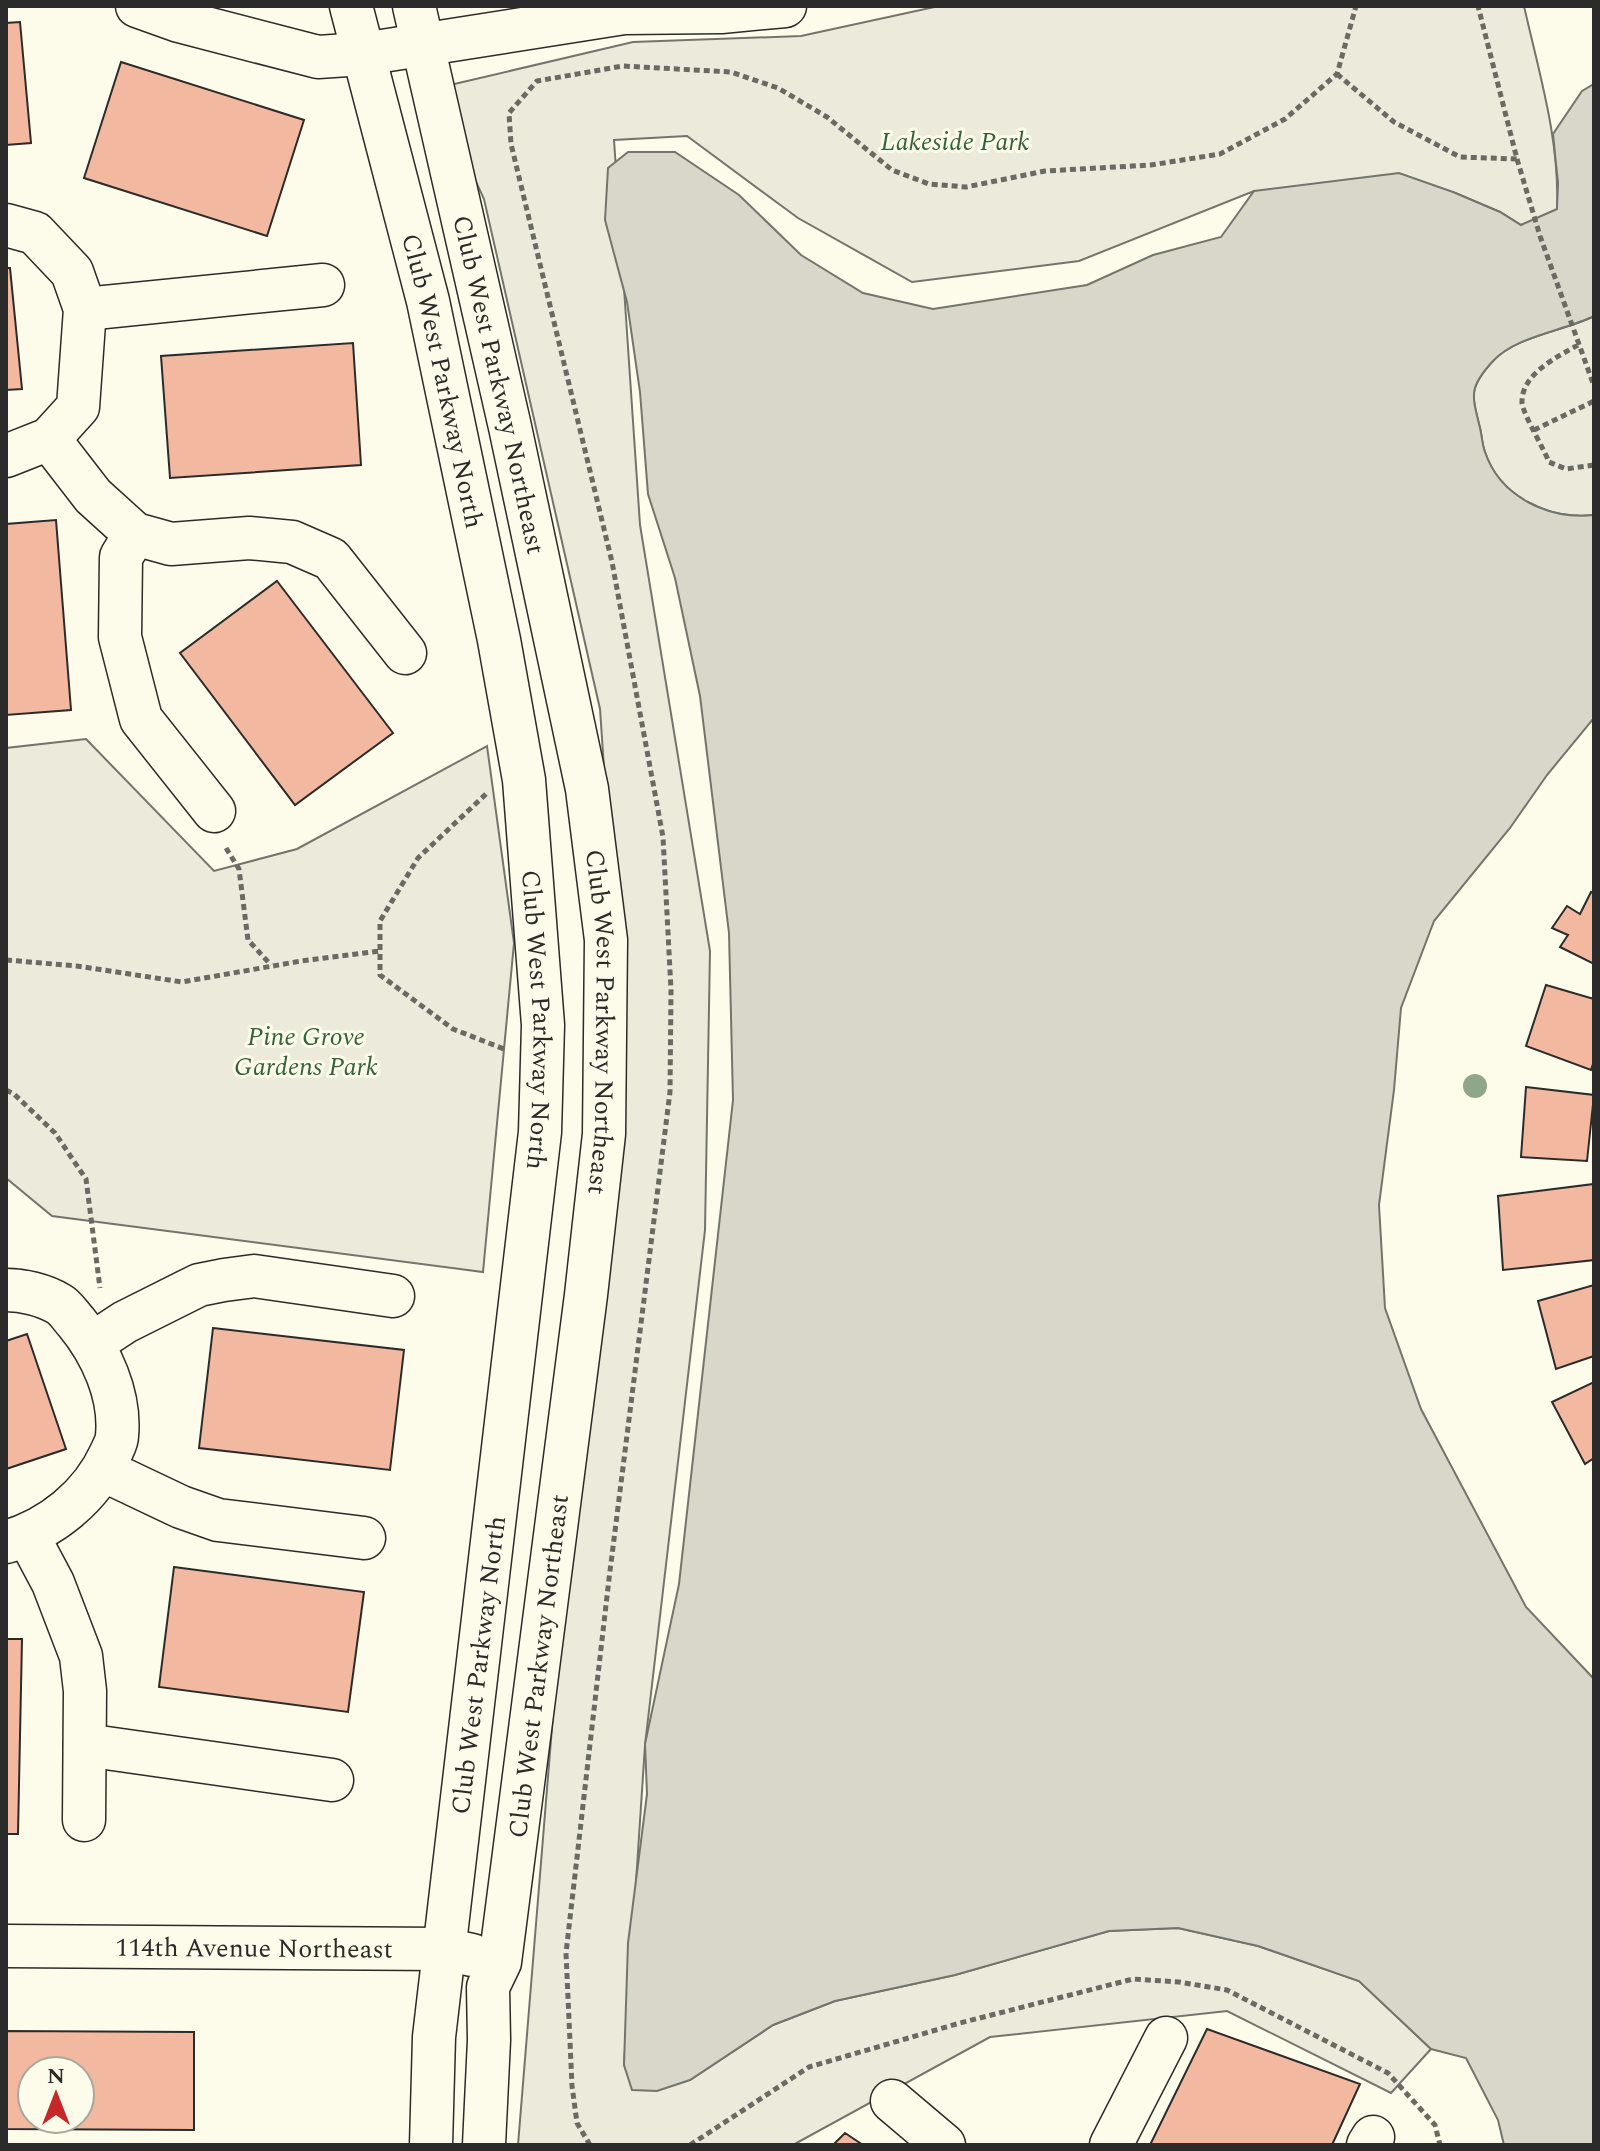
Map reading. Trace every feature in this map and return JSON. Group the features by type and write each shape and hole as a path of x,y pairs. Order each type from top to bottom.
{"street":[{"path":"137,6 182,14 318,57 363,54 418,25 624,13 721,12 785,6"},
{"name":"Club West Parkway North","path":"351,6 428,301 499,640 524,780 543,1025 540,1132 434,2037 431,2145"},
{"name":"Club West Parkway Northeast","path":"418,25 510,427 587,789 606,940 604,1134 500,1962 488,1987 484,2145"},
{"path":"6,225 35,233 72,272 85,309 78,407 49,439 6,456"},
{"path":"85,309 323,285"},
{"path":"49,439 93,496 135,534 171,544 249,538 292,542 331,559 405,653"},
{"path":"135,534 121,557 120,637 141,719 214,811"},
{"path":"93,1343 125,1322 199,1285 224,1280 254,1276 393,1296"},
{"path":"6,1290 23,1290 61,1305 93,1343 109,1380 116,1408 117,1438 103,1470 77,1503 17,1539 53,1583 81,1656 85,1691 84,1820"},
{"path":"103,1470 181,1507 218,1520 364,1538"},
{"path":"85,1745 332,1780"},
{"name":"114th Avenue Northeast","path":"6,1946 444,1949 500,1962"},
{"path":"1111,2145 1166,2038"},
{"path":"892,2101 944,2145"}],"path":[{"path":"509,113 537,81 623,66 731,72 778,88 827,117 892,170 929,184 966,187 1045,171 1151,165 1220,154 1285,119 1337,74 1356,6"},
{"path":"1478,6 1517,159 1573,332 1594,386"},
{"path":"1337,74 1394,122 1460,157 1517,159"},
{"path":"1578,345 1552,360 1526,386 1522,404 1549,462 1566,469 1594,465"},
{"path":"1534,430 1594,401"},
{"path":"493,788 418,858 380,921 380,975 453,1029 507,1049"},
{"path":"214,811 214,829 239,869 248,940 271,966"},
{"path":"6,960 77,966 182,982 380,951"},
{"path":"6,1090 55,1133 86,1179 103,1316 93,1343"},
{"path":"690,2145 809,2067 960,2023 1133,1979 1227,1990 1388,2073 1435,2125 1440,2145"}],"green space":[{"name":"Lakeside Park","path":"939,6 1524,6 1552,132 1557,210 1521,225 1500,212 1453,192 1254,191 1079,261 912,282 798,218 687,136 614,140 640,525 710,951 705,1230 645,1745 624,2065 690,2080 773,2025 835,2001 955,1975 1109,1931 1178,1928 1258,1946 1359,1981 1431,2049 1391,2093 1227,2011 990,2037 793,2145 518,2145 554,1703 623,1046 600,709 484,199 433,89 633,42 801,36"},
{"path":"1594,316 1594,515 1560,514 1514,493 1492,468 1483,446 1474,392 1485,370 1514,346"},
{"name":"Pine Grove Gardens Park","path":"86,739 214,871 297,849 487,746 514,943 483,1272 52,1216 6,1178 6,748"}],"shaded area":[{"path":"1594,84 1594,316 1527,340 1503,353 1479,378 1474,399 1485,452 1502,482 1528,502 1544,509 1560,514 1594,515 1594,718 1434,921 1401,1008 1379,1205 1385,1308 1421,1409 1526,1607 1594,1679 1594,2145 1504,2145 1498,2120 1466,2058 1431,2049 1359,1981 1258,1946 1178,1928 1109,1931 955,1975 835,2001 773,2025 690,2080 657,2091 632,2090 624,2065 628,1943 647,1794 645,1744 679,1584 733,1100 729,933 700,696 675,578 648,494 640,392 627,302 605,220 608,168 628,152 675,152 739,195 801,255 863,293 933,309 1087,285 1153,255 1221,237 1254,191 1399,173 1500,212 1521,225 1557,209 1553,134 1582,91"}],"building":[{"path":"20,22 31,143 6,145 6,23"},
{"path":"121,62 304,120 267,236 84,178"},
{"path":"6,268 10,268 22,389 6,390"},
{"path":"353,343 361,465 170,478 161,356"},
{"path":"56,520 71,710 6,715 6,524"},
{"path":"277,581 393,733 295,805 180,653"},
{"path":"1591,892 1594,893 1594,964 1560,947 1568,935 1552,928 1567,906 1580,914"},
{"path":"1546,985 1594,999 1594,1061 1591,1070 1526,1046"},
{"path":"1526,1087 1594,1095 1587,1161 1521,1157"},
{"path":"1594,1184 1594,1260 1503,1270 1498,1196"},
{"path":"1594,1285 1594,1356 1556,1369 1538,1301"},
{"path":"213,1328 404,1350 390,1470 199,1448"},
{"path":"27,1334 66,1449 6,1469 6,1341"},
{"path":"1594,1382 1594,1458 1585,1464 1552,1402"},
{"path":"174,1567 364,1592 348,1712 159,1687"},
{"path":"6,1639 22,1639 18,1834 6,1834"},
{"path":"1207,2029 1360,2084 1332,2145 1150,2145"},
{"path":"6,2031 194,2032 194,2130 96,2129 96,2055 16,2055 16,2129 6,2129"},
{"path":"845,2133 863,2145 833,2145"}]}
